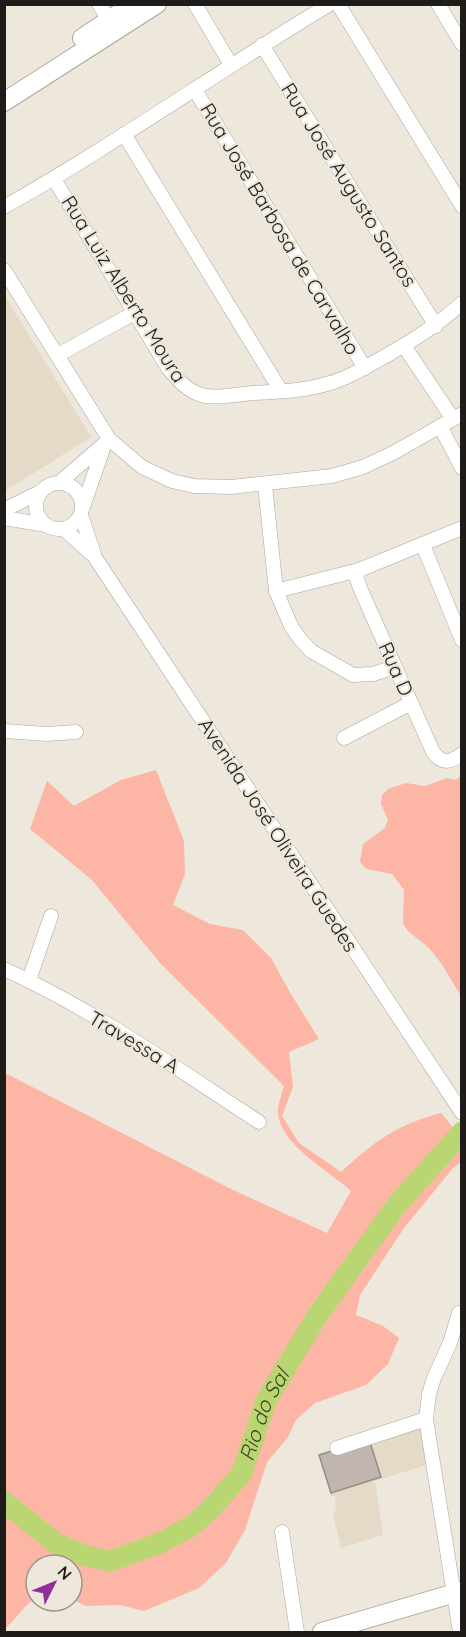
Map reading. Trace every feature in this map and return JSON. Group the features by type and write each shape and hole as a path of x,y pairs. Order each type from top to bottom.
{"main road":[{"path":"4,88 104,12 133,4"},
{"path":"4,102 157,4"},
{"path":"322,1632 458,1592"}],"street":[{"path":"195,4 231,65"},
{"path":"4,207 54,178 330,4"},
{"path":"338,4 462,206"},
{"path":"438,4 462,44"},
{"name":"Rua José Augusto Santos","path":"262,45 436,326"},
{"name":"Rua José Barbosa de Carvalho","path":"195,90 365,368"},
{"path":"124,134 281,392"},
{"name":"Rua Luiz Alberto Moura","path":"54,178 168,368 189,390 203,395 281,392 331,383 365,368 404,346 436,326 462,303"},
{"path":"4,270 58,355 107,441 142,467 172,481 194,486 266,485 332,476 363,467 393,453 457,416 404,346"},
{"path":"58,355 134,313"},
{"path":"440,426 462,468"},
{"path":"60,482 107,441"},
{"path":"4,518 46,525 56,529 64,529 77,522 107,441"},
{"path":"4,510 40,492 52,483 60,482 74,487 79,493 82,511"},
{"path":"266,485 276,591 291,626 300,639 315,653 356,676 373,674 394,667"},
{"path":"40,492 37,499 37,513 46,525"},
{"name":"Avenida José Oliveira Guedes","path":"82,511 94,556"},
{"path":"276,591 359,570 462,528"},
{"name":"Avenida José Oliveira Guedes","path":"64,529 94,556 462,1113"},
{"path":"423,545 462,640"},
{"name":"Rua D","path":"359,570 357,578 433,752 438,759 445,762 462,754"},
{"path":"344,738 411,703"},
{"path":"4,731 47,734 76,732"},
{"path":"29,980 51,916"},
{"name":"Travessa A","path":"4,969 29,980 132,1038 259,1122"},
{"path":"459,1313 456,1341 434,1378 429,1394 426,1419 458,1592 459,1632"},
{"path":"337,1448 426,1419"},
{"path":"282,1532 297,1632"}],"shaded area":[{"path":"4,294 91,437 5,491 4,491"},
{"path":"156,770 184,841 185,874 173,905 210,924 243,930 271,958 319,1039 289,1052 293,1087 282,1116 299,1143 341,1172 387,1135 411,1123 441,1113 461,1137 461,1162 453,1168 404,1228 360,1295 356,1315 383,1326 399,1338 388,1364 366,1385 315,1403 296,1420 288,1437 267,1462 245,1530 226,1563 199,1588 144,1611 120,1605 84,1605 84,1553 24,1553 24,1608 5,1629 4,1079 7,1074 231,1189 327,1233 351,1191 307,1157 288,1137 281,1126 278,1114 284,1086 160,963 92,880 30,829 47,781 74,806 121,780"},
{"path":"461,776 461,996 441,963 429,948 408,931 403,923 404,890 392,874 366,869 360,862 363,844 385,828 388,820 381,804 382,795 388,789 406,783 425,786 447,778 455,780"},
{"path":"421,1423 426,1465 375,1481 383,1535 341,1548 333,1514 336,1510 335,1497 331,1496 322,1457"}],"building":[{"path":"369,1439 381,1477 331,1493 319,1455"}],"waterway":[{"name":"Rio do Sal","path":"4,1502 57,1544 86,1556 110,1561 160,1543 190,1527 210,1510 242,1473 266,1401 317,1316 396,1206 462,1132"}]}
